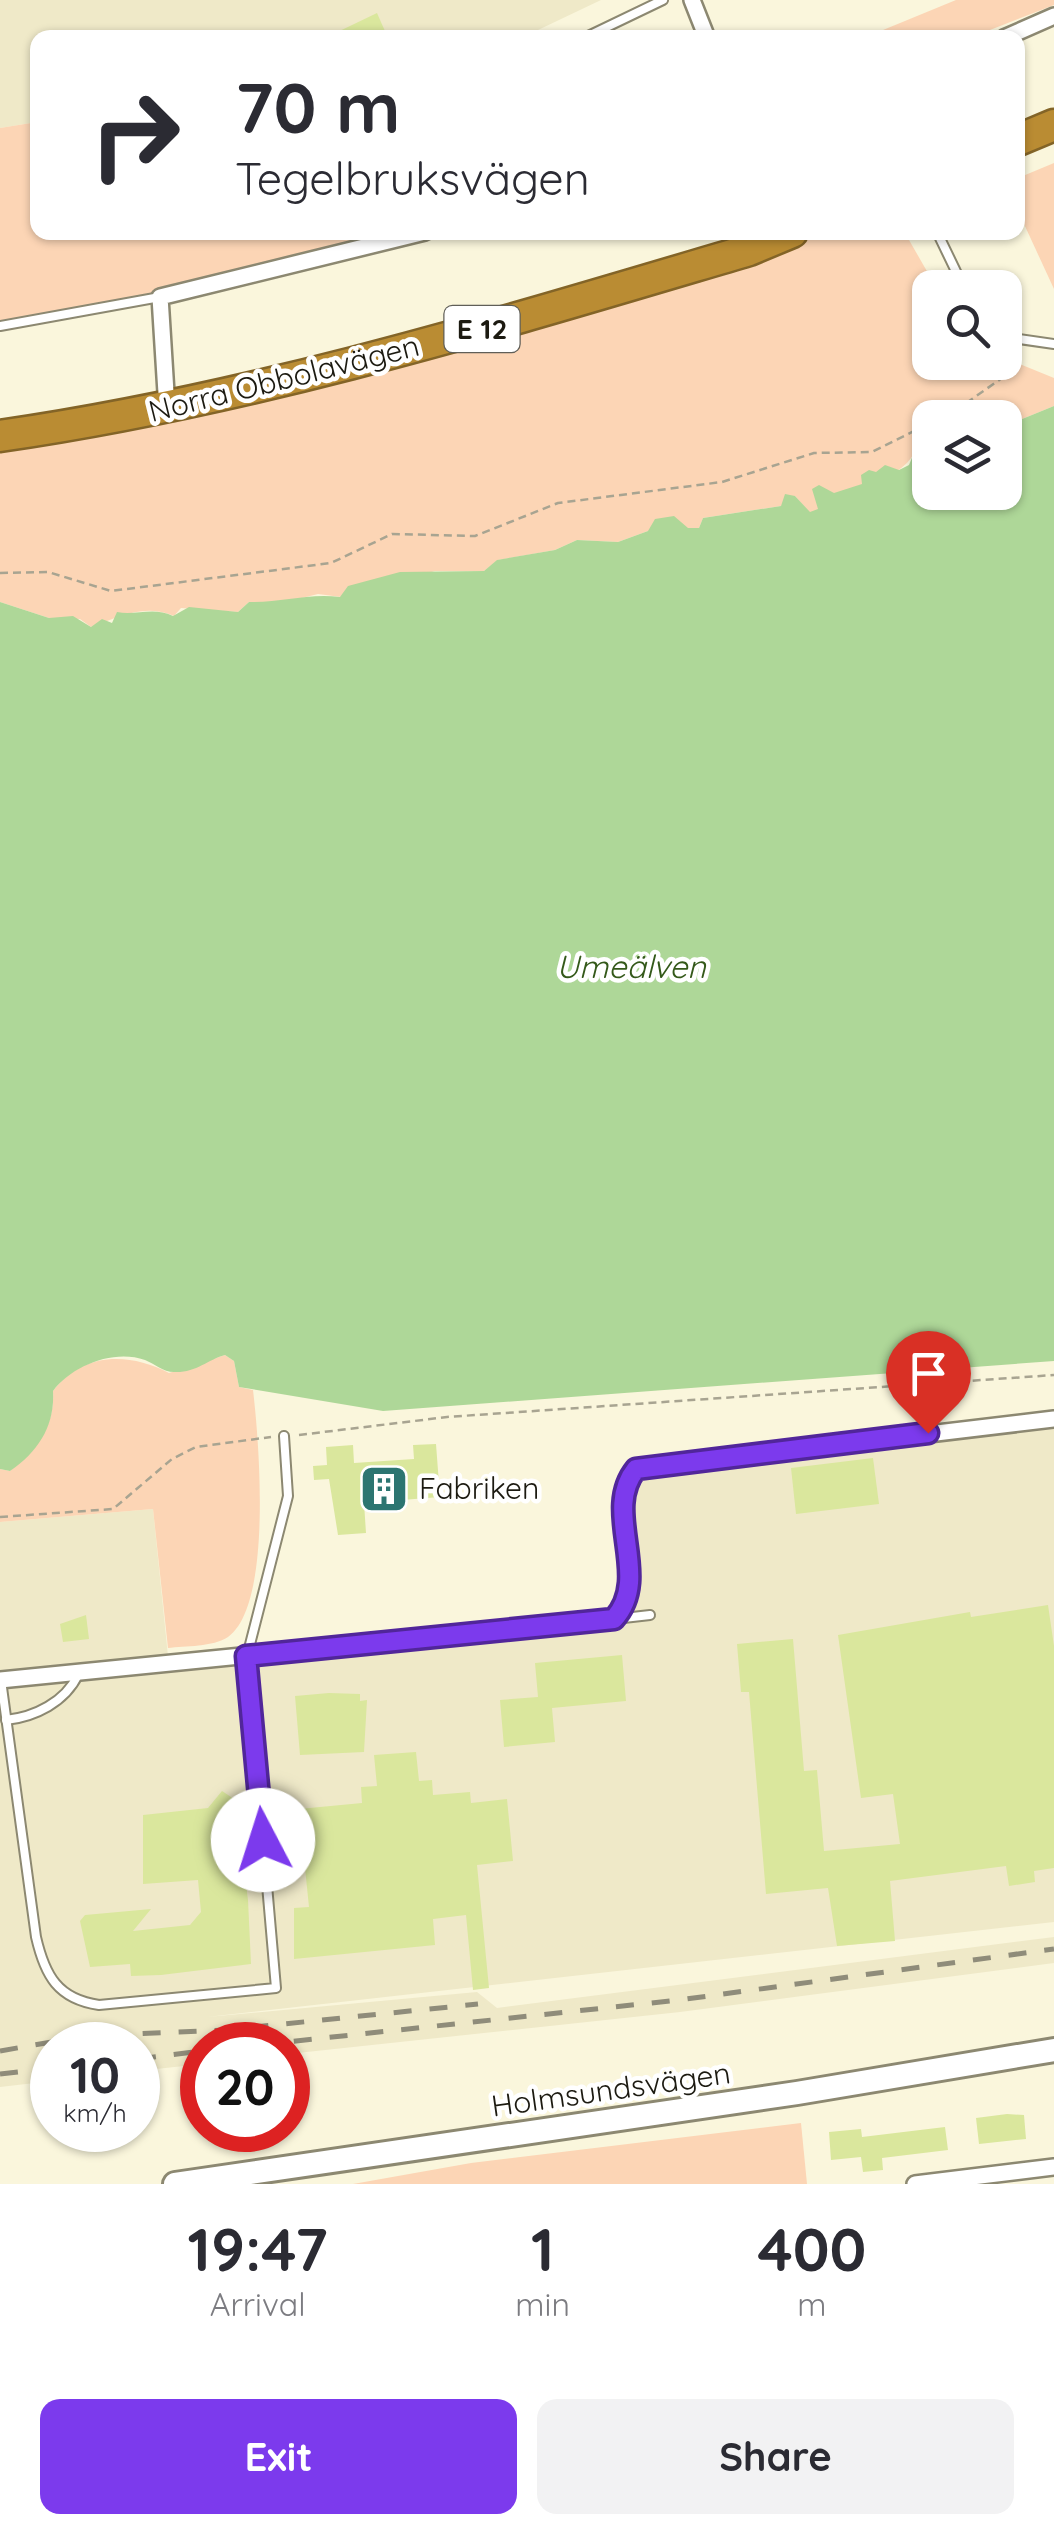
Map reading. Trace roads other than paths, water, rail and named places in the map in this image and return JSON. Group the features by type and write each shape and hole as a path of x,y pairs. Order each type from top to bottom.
{"highway":[{"path":"1025,137 1054,125"},
{"name":"Norra Obbolavägen","path":"0,436 167,409 442,340 773,240"}],"main road":[{"name":"Holmsundsvägen","path":"176,2184 293,2176 1054,2050"}],"street":[{"path":"692,0 700,30"},
{"path":"1022,30 1054,16"},
{"path":"167,409 160,297 392,240"},
{"path":"0,1680 614,1619 630,1594 623,1496 636,1469 1054,1419"},
{"path":"915,2184 1054,2167"}],"lane":[{"path":"601,30 663,0"},
{"path":"941,240 955,270"},
{"path":"0,326 160,297"},
{"path":"1022,342 1054,344"},
{"path":"0,1680 36,1938 53,1986 80,2002 100,2006 276,1988 246,1656 288,1496 284,1436"},
{"path":"614,1619 650,1615"},
{"path":"6,1720 34,1717 73,1686 80,1672"}],"water":[{"name":"Umeälven","path":"1054,406 1054,1361 383,1411 239,1387 234,1361 225,1355 182,1372 133,1357 107,1358 82,1367 61,1382 53,1391 48,1426 37,1446 10,1471 0,1469 0,602 49,618 73,616 91,627 102,619 112,623 117,612 173,616 189,607 238,612 249,602 340,597 348,586 400,572 484,571 497,560 555,550 577,540 618,542 648,531 655,519 674,516 688,528 699,528 703,518 781,506 785,494 795,496 810,512 818,509 812,489 819,485 834,493 862,484 861,475 869,470 876,472 885,465 899,470 909,465 912,458 912,510 1022,510 1022,419"}],"railway":[{"path":"310,2039 679,2000 1054,1949"},
{"path":"0,2051 86,2036 225,2030 478,2004"},
{"path":"160,2056 180,2054"},
{"path":"0,2074 30,2071"}],"place":[{"name":"Fabriken","path":"384,1489"}]}
